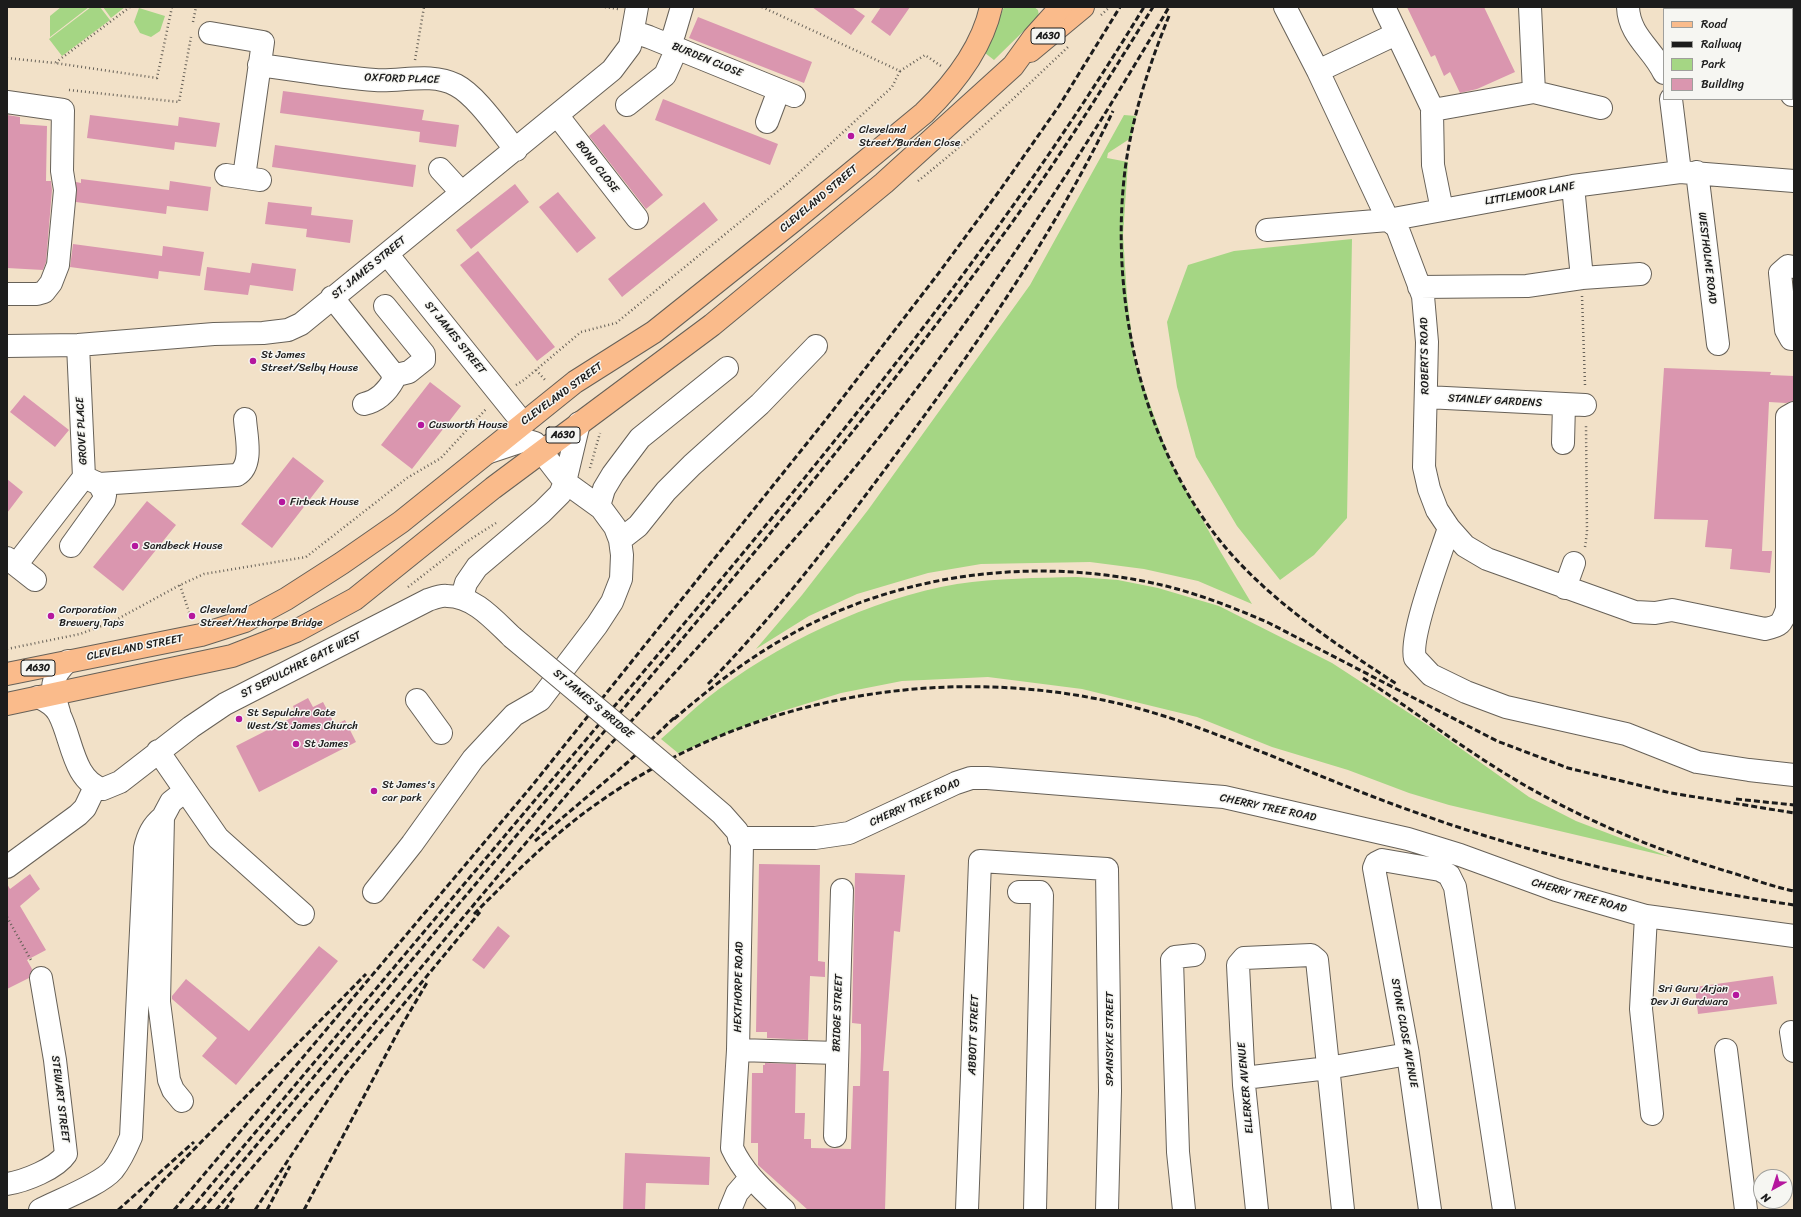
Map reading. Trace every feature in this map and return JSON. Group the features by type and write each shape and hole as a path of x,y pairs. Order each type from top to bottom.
{"main road":[{"name":"CLEVELAND STREET","path":"7,674 201,635 239,623 264,611 342,563 395,526 575,382 654,332 924,113 942,96 957,77 979,41 991,7"},
{"name":"A630","path":"1013,66 1034,37 1061,7"},
{"name":"A630","path":"7,704 50,702 208,662 258,647 296,631 355,599 493,488 712,325 802,252 884,183 1013,66 1083,7"}],"street":[{"name":"ST. JAMES STREET","path":"7,346 78,345 288,330 301,324 332,297 516,150 612,70 630,46 634,32 637,7"},
{"path":"627,105 665,75 673,47 674,34 682,7"},
{"name":"ROBERTS ROAD","path":"1284,7 1318,71 1388,220 1397,227 1423,296 1427,342 1424,467 1437,510 1449,528 1465,546 1487,559 1635,612 1655,613 1672,610 1765,629 1777,627 1783,621 1787,609 1788,417 1794,413"},
{"path":"1384,7 1434,110 1432,112 1432,165 1442,210"},
{"path":"1530,7 1534,92"},
{"path":"1628,7 1628,18 1634,32 1663,73"},
{"name":"BURDEN CLOSE","path":"634,32 786,93 767,122"},
{"path":"210,33 262,42 243,177"},
{"path":"1318,71 1396,34"},
{"name":"OXFORD PLACE","path":"259,65 374,80 443,80 456,85 469,94 516,150"},
{"path":"1434,110 1534,92 1601,108"},
{"name":"WESTHOLME ROAD","path":"1671,100 1688,172 1718,344"},
{"path":"7,102 63,110 62,171 64,190 58,265 51,283 44,292 37,294 7,294"},
{"name":"BOND CLOSE","path":"557,115 637,218"},
{"path":"440,169 462,193"},
{"name":"LITTLEMOOR LANE","path":"1267,230 1388,220 1573,186 1688,172 1794,181"},
{"path":"1573,186 1582,278"},
{"name":"ST JAMES STREET","path":"387,254 523,423"},
{"path":"1793,339 1786,330 1780,273 1788,266 1794,267"},
{"path":"1419,287 1527,286 1582,278 1640,274"},
{"path":"332,297 391,371 394,379 382,395 373,402 364,404"},
{"path":"385,306 424,354 424,360 409,372 393,376"},
{"name":"GROVE PLACE","path":"35,580 12,561 92,481 78,345"},
{"path":"620,540 638,526 666,491 692,465 760,404 816,346"},
{"path":"599,506 604,489 613,474 640,438 727,368"},
{"name":"STANLEY GARDENS","path":"1426,397 1585,405"},
{"path":"1563,444 1564,404"},
{"path":"92,481 236,475 241,472 247,459 245,419"},
{"path":"462,597 466,583 477,567 542,512 560,494 565,482 579,423"},
{"path":"374,892 412,844 473,759 514,715 540,700 597,625 612,602 622,579 620,540 615,526 599,506 565,482 535,443 525,440 488,453"},
{"path":"71,546 104,500 105,495 92,481"},
{"path":"1449,528 1427,595 1415,644 1415,658 1431,675 1466,692 1506,707 1626,734 1697,762 1748,770 1794,774"},
{"path":"1565,588 1574,563"},
{"name":"ST SEPULCHRE GATE WEST","path":"95,787 103,789 120,782 158,751 225,704 428,600 445,595 462,597 479,607 512,637"},
{"name":"ST JAMES'S BRIDGE","path":"512,637 673,772"},
{"path":"7,868 78,815 85,808 95,787 90,784 82,773 50,702 52,685 57,671 68,662"},
{"path":"417,700 441,733"},
{"path":"158,751 218,838 303,914"},
{"name":"HEXTHORPE ROAD","path":"673,772 722,814 737,831 742,844 738,1050 732,1148 739,1163 750,1178 784,1210"},
{"name":"CHERRY TREE ROAD","path":"739,838 815,838 849,833 956,783 971,778 1200,795 1231,799 1408,839 1460,855 1556,890 1646,916 1794,936"},
{"path":"40,1210 96,1183 112,1171 120,1160 132,1132 145,848 150,832 156,823 163,817 171,802 186,791"},
{"path":"163,817 159,1002 169,1080 173,1090 182,1101"},
{"name":"STONE CLOSE AVENUE","path":"1430,1210 1408,1054 1374,868 1376,862 1382,860 1440,870 1449,875 1455,887 1504,1210"},
{"name":"SPANSYKE STREET","path":"980,861 1107,869 1110,1091 1107,1210"},
{"name":"ABBOTT STREET","path":"967,1210 980,861"},
{"name":"BRIDGE STREET","path":"835,1136 842,890"},
{"path":"1019,892 1040,892 1042,895 1035,1210"},
{"path":"1646,916 1641,1009 1652,1114"},
{"path":"1184,1210 1178,1152 1172,960 1175,957 1194,955"},
{"name":"ELLERKER AVENUE","path":"1258,1210 1244,1078 1238,965 1244,958 1311,955 1317,960 1328,1068"},
{"name":"STEWART STREET","path":"7,1184 24,1181 62,1160 66,1154 56,1060 41,978"},
{"path":"738,1050 837,1053"},
{"path":"1726,1050 1746,1210"},
{"path":"1244,1078 1328,1068 1408,1054"},
{"path":"1328,1068 1343,1210"},
{"path":"730,1210 737,1193 750,1178"}],"path":[{"path":"55,64 130,7"},
{"path":"7,58 157,78 172,7"},
{"path":"61,90 179,102 196,7"},
{"path":"412,79 424,7"},
{"path":"762,7 900,71"},
{"path":"7,649 80,634 112,622 180,585 204,574 306,557 407,478 441,458 500,394 524,380 581,332 616,324 788,183 892,87 900,71 925,55"},
{"path":"403,590 466,542 498,522"},
{"path":"180,585 189,612"},
{"path":"7,917 41,978"}],"green space":[{"path":"61,7 89,7 50,37 50,16"},
{"path":"91,7 100,7 110,20 62,56 49,39"},
{"path":"103,7 125,7 111,18"},
{"path":"1004,7 1034,7 1038,10 1039,16 994,60 985,53"},
{"path":"139,8 165,16 160,31 151,37 140,33 134,22"},
{"path":"1124,115 1136,116 1131,138 1108,153 1107,158 1128,162 1123,235 1127,297 1135,362 1170,461 1217,546 1252,604 1198,581 1144,569 1090,562 981,564 928,573 857,594 809,616 756,649 802,595 868,510 1030,285"},
{"path":"1352,239 1347,518 1314,555 1280,580 1237,526 1196,457 1177,387 1167,322 1188,265 1234,251"},
{"path":"1077,577 1118,580 1158,588 1219,606 1332,663 1432,728 1529,797 1576,821 1670,857 1449,805 1409,793 1348,770 1272,747 1197,717 1082,689 988,677 902,681 841,693 776,713 678,753 661,739 706,699 762,660 825,626 858,612 891,600 957,584 1002,579"}],"building":[{"path":"812,7 852,7 865,16 851,35"},
{"path":"881,7 910,7 890,36 871,22"},
{"path":"1407,7 1484,7 1515,72 1477,89 1460,93 1450,72 1444,76 1435,55 1431,57"},
{"path":"698,17 812,62 804,83 689,38"},
{"path":"283,91 424,110 422,120 459,125 456,147 419,142 420,132 280,113"},
{"path":"663,99 778,144 770,165 655,120"},
{"path":"7,115 20,117 20,124 47,126 46,181 51,181 52,190 46,262 43,270 7,268"},
{"path":"90,115 178,126 179,117 220,123 216,147 175,142 174,150 87,138"},
{"path":"604,124 663,195 646,209 589,136"},
{"path":"275,145 416,165 413,187 272,167"},
{"path":"81,179 169,190 170,181 211,187 208,211 167,206 166,214 76,202 76,182 81,183"},
{"path":"515,184 529,202 471,249 456,230"},
{"path":"558,192 596,238 577,253 539,207"},
{"path":"268,202 312,207 311,215 353,220 350,243 306,237 307,229 265,224"},
{"path":"704,202 718,220 622,297 608,279"},
{"path":"73,244 162,256 163,246 204,252 200,276 159,271 158,279 70,267"},
{"path":"478,251 555,347 537,361 460,265"},
{"path":"252,263 296,269 293,291 250,285 248,295 204,290 207,267 250,273"},
{"path":"1664,368 1771,372 1770,375 1794,376 1794,401 1786,403 1769,402 1762,551 1772,551 1770,573 1730,569 1732,549 1705,547 1708,520 1654,519"},
{"name":"Cusworth House","path":"430,382 461,406 412,469 381,445"},
{"path":"24,395 69,430 55,447 10,412"},
{"name":"Firbeck House","path":"293,457 324,481 272,548 241,524"},
{"path":"7,479 23,492 7,513"},
{"name":"Sandbeck House","path":"147,501 176,525 123,591 93,567"},
{"name":"St James","path":"308,698 313,707 323,702 335,725 345,720 356,742 259,792 236,746 297,715 293,706"},
{"path":"759,864 820,865 818,961 825,962 825,977 810,976 808,1040 767,1038 767,1032 756,1032"},
{"path":"855,873 905,875 900,932 894,931 883,1071 889,1071 885,1210 808,1210 758,1165 758,1143 751,1143 752,1073 763,1073 763,1065 765,1065 765,1063 796,1064 795,1113 805,1113 804,1139 811,1139 811,1148 851,1149 853,1086 860,1086 861,1049 861,1024 852,1023"},
{"path":"30,874 40,889 20,906 46,950 27,960 32,969 29,978 7,989 7,884 10,889"},
{"path":"498,926 510,936 484,969 472,960"},
{"path":"319,946 338,961 236,1085 202,1056 217,1038 172,999 172,996 186,979 249,1031"},
{"name":"Sri Guru Arjan Dev Ji Gurdwara","path":"1773,976 1777,1004 1698,1014 1695,987"},
{"path":"625,1153 710,1157 709,1185 646,1183 645,1210 623,1210"}],"railway":[{"path":"174,1210 531,787 824,422 938,274 1000,190 1059,106 1120,7"},
{"path":"190,1210 693,613 897,362 962,276 1025,188 1086,98 1144,7"},
{"path":"202,1210 723,590 831,459 935,326 1036,189 1081,122 1153,7"},
{"path":"216,1210 575,785 791,543 861,460 945,351 1024,239 1098,124 1169,7"},
{"path":"1169,16 1148,72 1132,130 1125,170 1121,220 1122,271 1128,323 1139,374 1155,424 1175,471 1201,515 1232,555 1250,574 1290,609 1332,641 1398,685"},
{"path":"708,684 736,655 814,563 939,396 1020,277 1045,237 1092,153 1113,111"},
{"path":"674,719 727,676 768,648 827,616 873,598 921,585 969,576 1019,571 1068,572 1117,577 1166,586 1192,593 1231,607 1269,623 1497,741 1568,768 1671,793 1794,813"},
{"path":"1363,678 1501,771 1585,817 1645,843 1705,865 1779,888 1794,891"},
{"path":"474,914 547,843 595,805 655,767 718,737 785,713 853,697 923,688 993,687 1064,693 1133,707 1167,717 1217,735 1401,807 1511,844 1558,857 1652,879 1699,889 1794,905"},
{"path":"535,841 628,762 677,715"},
{"path":"1736,799 1794,805"},
{"path":"255,1210 344,1076 480,912"},
{"path":"138,1210 158,1186 366,974"},
{"path":"304,1210 399,1030 428,981"},
{"path":"118,1210 194,1142"},
{"path":"267,1210 290,1166"},
{"path":"225,1210 235,1196"}],"place":[{"name":"Cleveland Street/Burden Close","path":"851,136"},
{"name":"St James Street/Selby House","path":"253,361"},
{"name":"Cusworth House","path":"421,425"},
{"name":"Firbeck House","path":"282,502"},
{"name":"Sandbeck House","path":"135,546"},
{"name":"Corporation Brewery Taps","path":"51,616"},
{"name":"Cleveland Street/Hexthorpe Bridge","path":"192,616"},
{"name":"St Sepulchre Gate West/St James Church","path":"239,719"},
{"name":"St James","path":"296,744"},
{"name":"St James's car park","path":"374,791"},
{"name":"Sri Guru Arjan Dev Ji Gurdwara","path":"1736,995"}]}
